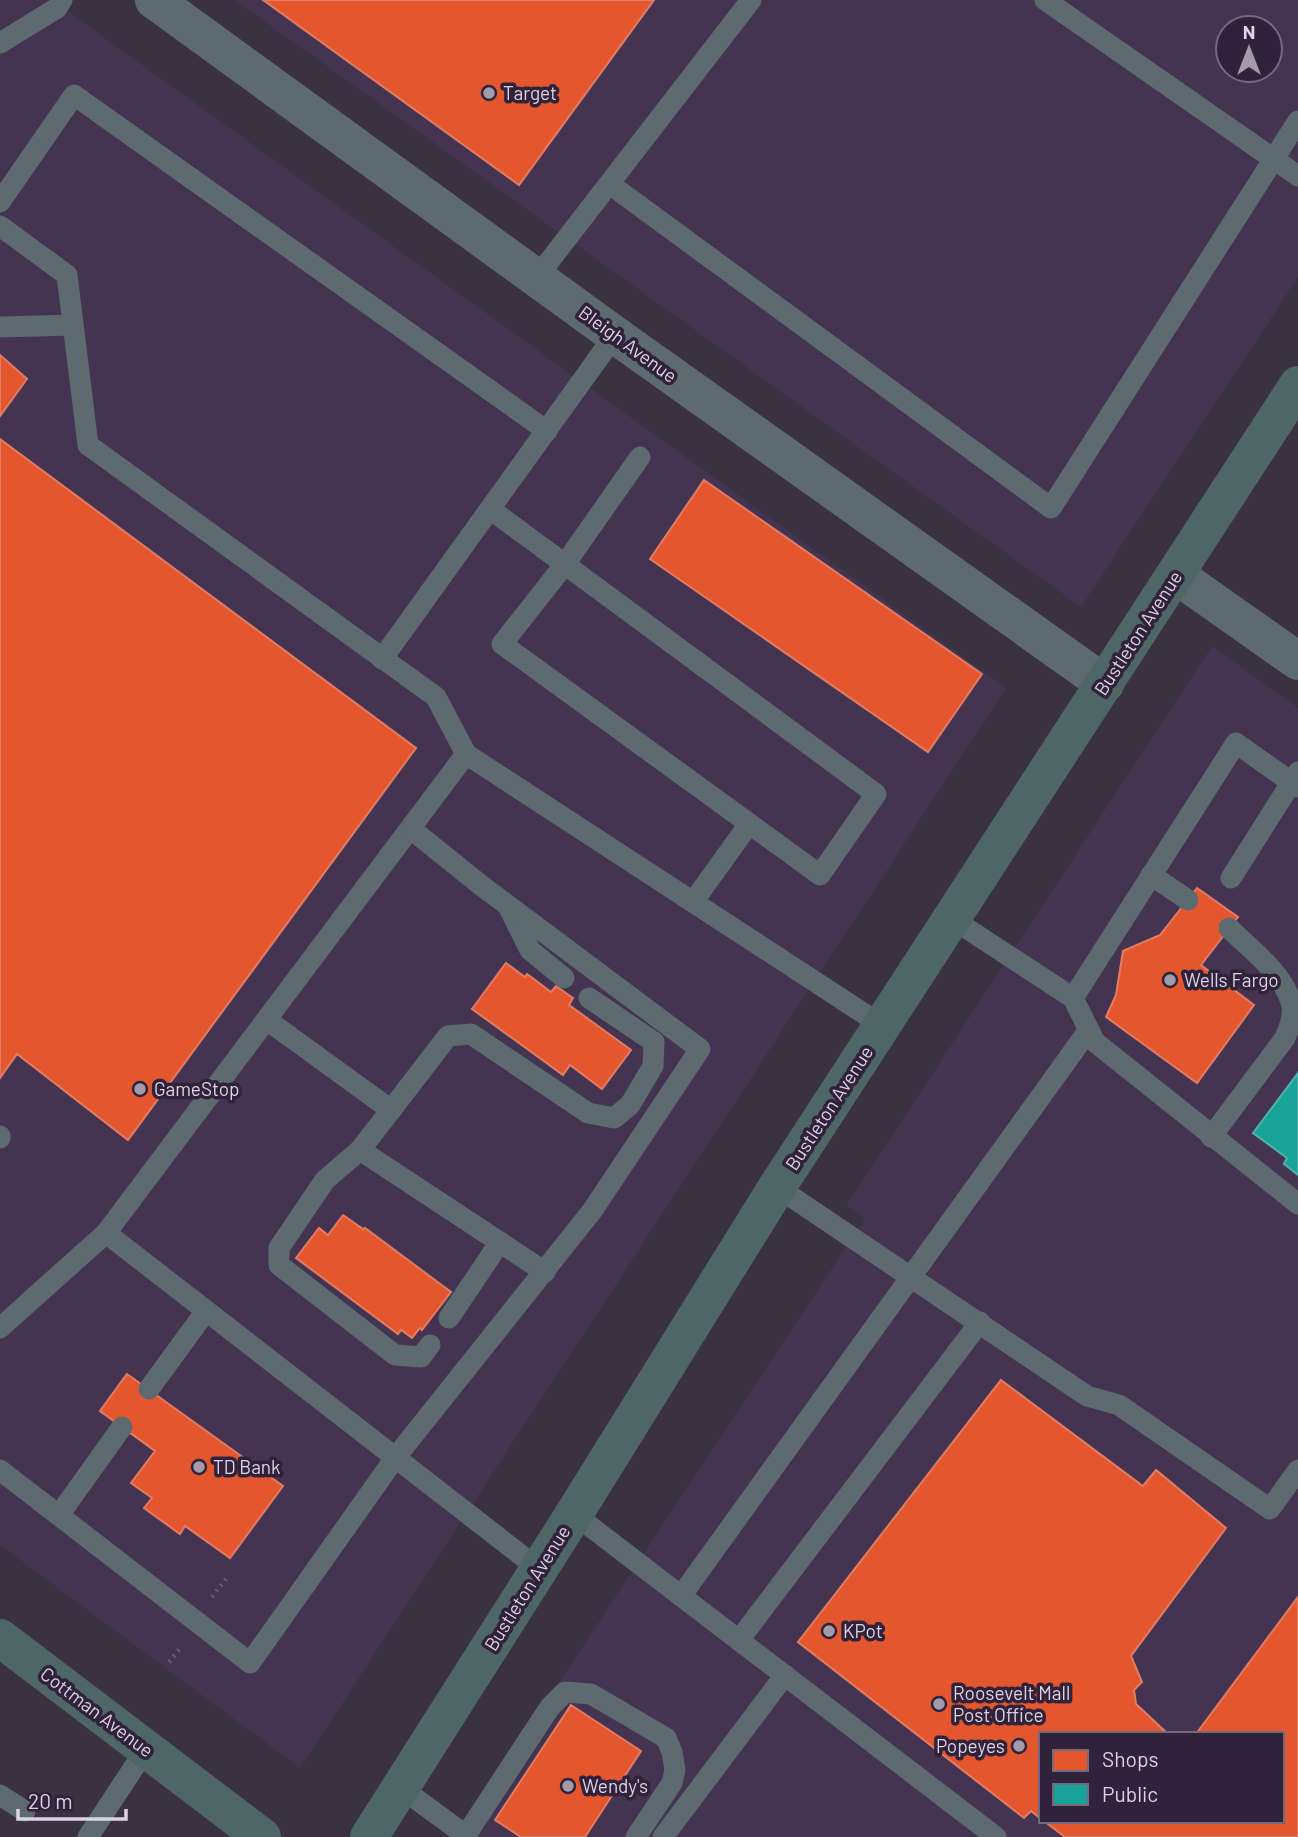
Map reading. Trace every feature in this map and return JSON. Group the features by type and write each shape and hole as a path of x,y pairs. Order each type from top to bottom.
{"main road":[{"name":"Bustleton Avenue","path":"369,1837 777,1187 1176,575 1294,399"},
{"name":"Cottman Avenue","path":"2,1645 146,1749 245,1832"}],"street":[{"name":"Bleigh Avenue","path":"154,0 615,335 1105,684"},
{"path":"1176,575 1298,661"}],"lane":[{"path":"0,43 57,8 62,0"},
{"path":"537,277 611,185 751,0"},
{"path":"1045,0 1298,176"},
{"path":"0,202 74,95 547,431"},
{"path":"611,185 1051,508 1298,121"},
{"path":"0,226 66,275 88,444 436,697 466,754 883,1026"},
{"path":"0,327 73,325"},
{"path":"382,659 615,335"},
{"path":"490,509 565,564 876,794 820,876 502,644 565,564 640,457"},
{"path":"1073,998 1236,743 1296,780 1231,878"},
{"path":"0,1328 106,1233 466,754"},
{"path":"692,902 749,824"},
{"path":"0,1470 250,1663 395,1458 601,1199 701,1049 411,829"},
{"path":"1151,875 1188,900"},
{"path":"508,905 530,950 565,978"},
{"path":"951,918 1073,998 1095,1042 1298,1204"},
{"path":"1216,1140 1285,1038 1292,1020 1292,1008 1283,984 1229,928"},
{"path":"430,1345 421,1357 395,1355 279,1265 279,1248 325,1180 360,1150 449,1036 471,1034 588,1113 614,1118 630,1105 653,1066 654,1042 589,998"},
{"path":"267,1020 391,1110"},
{"path":"681,1596 1088,1031"},
{"path":"1216,1140 1298,1038"},
{"path":"360,1150 545,1272"},
{"path":"777,1187 1087,1396 1119,1405 1270,1509 1298,1470"},
{"path":"106,1233 539,1569"},
{"path":"449,1318 500,1242"},
{"path":"149,1389 206,1311"},
{"path":"739,1640 980,1322"},
{"path":"59,1515 122,1427"},
{"path":"574,1514 996,1837"},
{"path":"663,1837 785,1675"},
{"path":"401,1788 467,1836 551,1707 565,1692 591,1694 666,1738 672,1752 675,1770 672,1783 636,1837"},
{"path":"88,1837 146,1749"},
{"path":"0,1795 25,1811"}],"path":[{"path":"207,1603 226,1579"},
{"path":"169,1661 188,1639"}],"shaded area":[{"path":"0,0 52,0 1006,688 300,1768 0,1545"},
{"path":"235,0 1298,0 1298,277 1081,607"},
{"path":"1212,646 1298,708 1298,1837 457,1837 865,1218 846,1206"}],"building: Shops":[{"name":"Target","path":"263,0 654,0 519,185"},
{"path":"0,355 27,379 0,416"},
{"path":"0,439 416,748 128,1140 17,1054 0,1078"},
{"path":"704,480 982,674 928,752 650,559"},
{"name":"Wells Fargo","path":"1197,888 1238,917 1201,965 1254,1005 1197,1083 1106,1017 1116,995 1123,951 1160,935"},
{"path":"506,963 525,977 527,974 551,992 556,986 573,998 569,1005 631,1050 602,1089 570,1065 563,1075 472,1009"},
{"path":"343,1215 365,1228 451,1292 422,1330 420,1328 412,1338 401,1330 398,1334 296,1258 319,1228 328,1235"},
{"name":"TD Bank","path":"127,1374 283,1486 230,1558 185,1526 180,1534 144,1508 152,1498 131,1483 155,1451 100,1411"},
{"path":"1001,1380 1143,1486 1156,1470 1226,1528 1131,1656 1142,1682 1134,1690 1136,1704 1166,1732 1039,1732 1039,1817 1031,1811 1024,1818 798,1642"},
{"path":"1298,1597 1298,1837 1065,1837 1047,1823 1284,1823 1284,1732 1197,1732"},
{"name":"Wendy's","path":"571,1705 641,1751 585,1837 521,1837 495,1820"}],"building: Public":[{"path":"1298,1073 1298,1175 1284,1164 1287,1158 1253,1133"}],"place":[{"name":"Target","path":"489,93"},
{"name":"Wells Fargo","path":"1170,980"},
{"name":"GameStop","path":"140,1089"},
{"name":"TD Bank","path":"199,1467"},
{"name":"KPot","path":"829,1631"},
{"name":"Roosevelt Mall Post Office","path":"939,1704"},
{"name":"Popeyes","path":"1019,1746"},
{"name":"Wendy's","path":"568,1786"}]}
